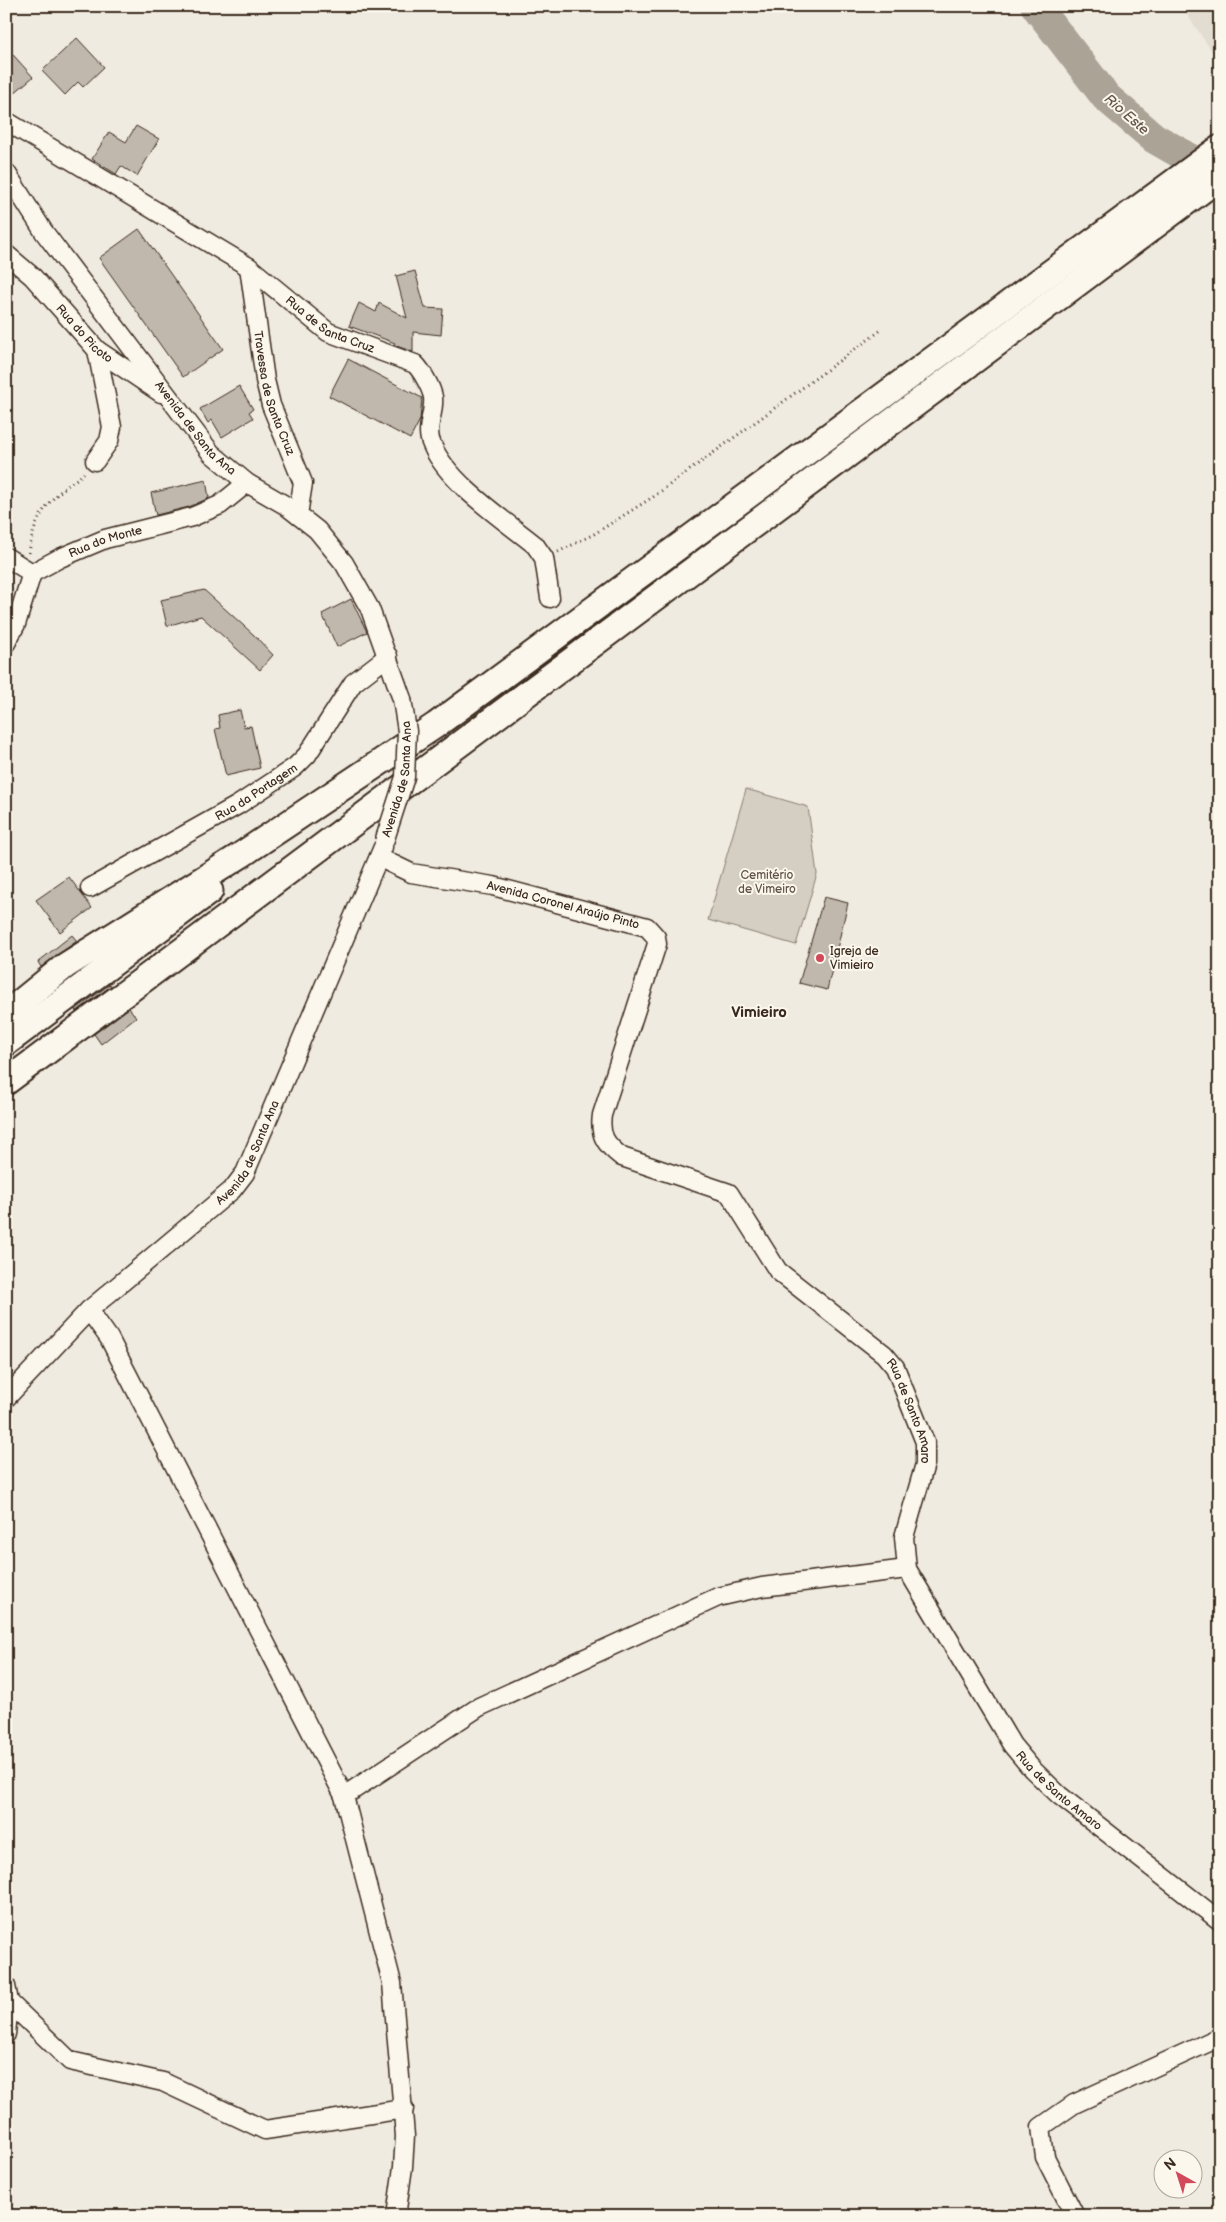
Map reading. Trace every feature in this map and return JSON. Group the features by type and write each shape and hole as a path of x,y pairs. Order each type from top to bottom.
{"highway":[{"path":"6,1082 269,886 1119,238 1220,148"},
{"path":"6,1014 65,966 241,855 436,725 1119,238 1220,177"},
{"path":"6,1043 207,895 241,855"},
{"path":"6,1062 191,923 269,886"}],"street":[{"name":"Rua de Santa Cruz","path":"6,121 249,267 328,332 415,364 423,375 433,396 427,433 437,456 453,477 535,545 544,558"},
{"name":"Avenida de Santa Ana","path":"6,172 44,232 211,453 247,483 284,505 317,530 344,563 370,609 388,656 402,699 408,731 405,777 382,850 245,1173 232,1190 89,1310 6,1398"},
{"name":"Rua do Picoto","path":"6,254 33,277 97,350 173,401"},
{"name":"Travessa de Santa Cruz","path":"249,267 265,380 271,404 303,482 298,515"},
{"path":"95,461 109,441 112,427 97,350"},
{"name":"Rua do Monte","path":"29,572 105,539 192,517 220,505 247,483"},
{"path":"6,557 29,572 16,624 6,643"},
{"path":"544,558 550,598"},
{"name":"Rua da Portagem","path":"90,888 238,805 295,767 307,755 353,683 388,656"},
{"name":"Avenida Coronel Araújo Pinto","path":"382,850 411,872 493,886 647,927 652,932 657,944 602,1116 600,1126 602,1137"},
{"name":"Rua de Santo Amaro","path":"602,1137 610,1148 622,1157 729,1193 778,1271 884,1354 895,1366 925,1442 925,1464 904,1537 907,1569 1012,1745 1032,1769 1059,1795 1220,1921"},
{"path":"89,1310 109,1338 344,1796 392,1983 404,2110 403,2167 396,2216"},
{"path":"344,1796 479,1707 718,1597 762,1587 907,1569"},
{"path":"8,1994 70,2060 163,2082 265,2130 404,2110"},
{"path":"6,2034 8,1994"},
{"path":"1075,2216 1045,2157 1040,2127 1074,2104 1220,2037"}],"path":[{"path":"544,558 594,534 653,497 880,331"},
{"path":"29,572 34,531 44,508 95,461"}],"shaded area":[{"path":"1181,6 1220,6 1220,63"}],"green space":[{"name":"Cemitério de Vimeiro","path":"746,789 808,807 817,874 796,945 708,920"}],"building":[{"path":"77,38 104,67 83,87 78,82 65,95 42,71"},
{"path":"6,47 33,77 6,100"},
{"path":"136,126 159,139 137,176 121,166 116,174 92,159 109,132 126,142"},
{"path":"139,229 223,349 183,377 99,258"},
{"path":"415,271 425,308 443,309 441,335 413,332 413,352 394,345 395,343 349,326 359,303 376,312 379,303 407,318 396,276"},
{"path":"348,359 422,398 420,420 410,439 329,396"},
{"path":"239,386 253,409 249,412 253,418 222,437 212,420 208,423 200,409"},
{"path":"206,480 209,498 189,507 156,515 151,493"},
{"path":"204,590 254,635 273,655 260,670 201,616 167,626 161,600"},
{"path":"351,599 367,632 337,647 322,614"},
{"path":"240,710 244,727 251,726 260,768 226,776 215,729 220,728 218,715"},
{"path":"69,877 92,908 60,932 36,900"},
{"name":"Igreja de Vimieiro","path":"824,897 848,903 827,990 799,983"},
{"path":"72,935 77,941 41,967 38,962"},
{"path":"110,984 111,986 76,1012 75,1010"},
{"path":"129,1008 136,1017 101,1044 94,1034"}],"waterway":[{"name":"Rio Este","path":"1036,6 1106,97 1154,138 1220,176"}],"place":[{"name":"Igreja de Vimieiro","path":"820,958"}],"district":[{"name":"Vimieiro","path":"759,1012"}]}
